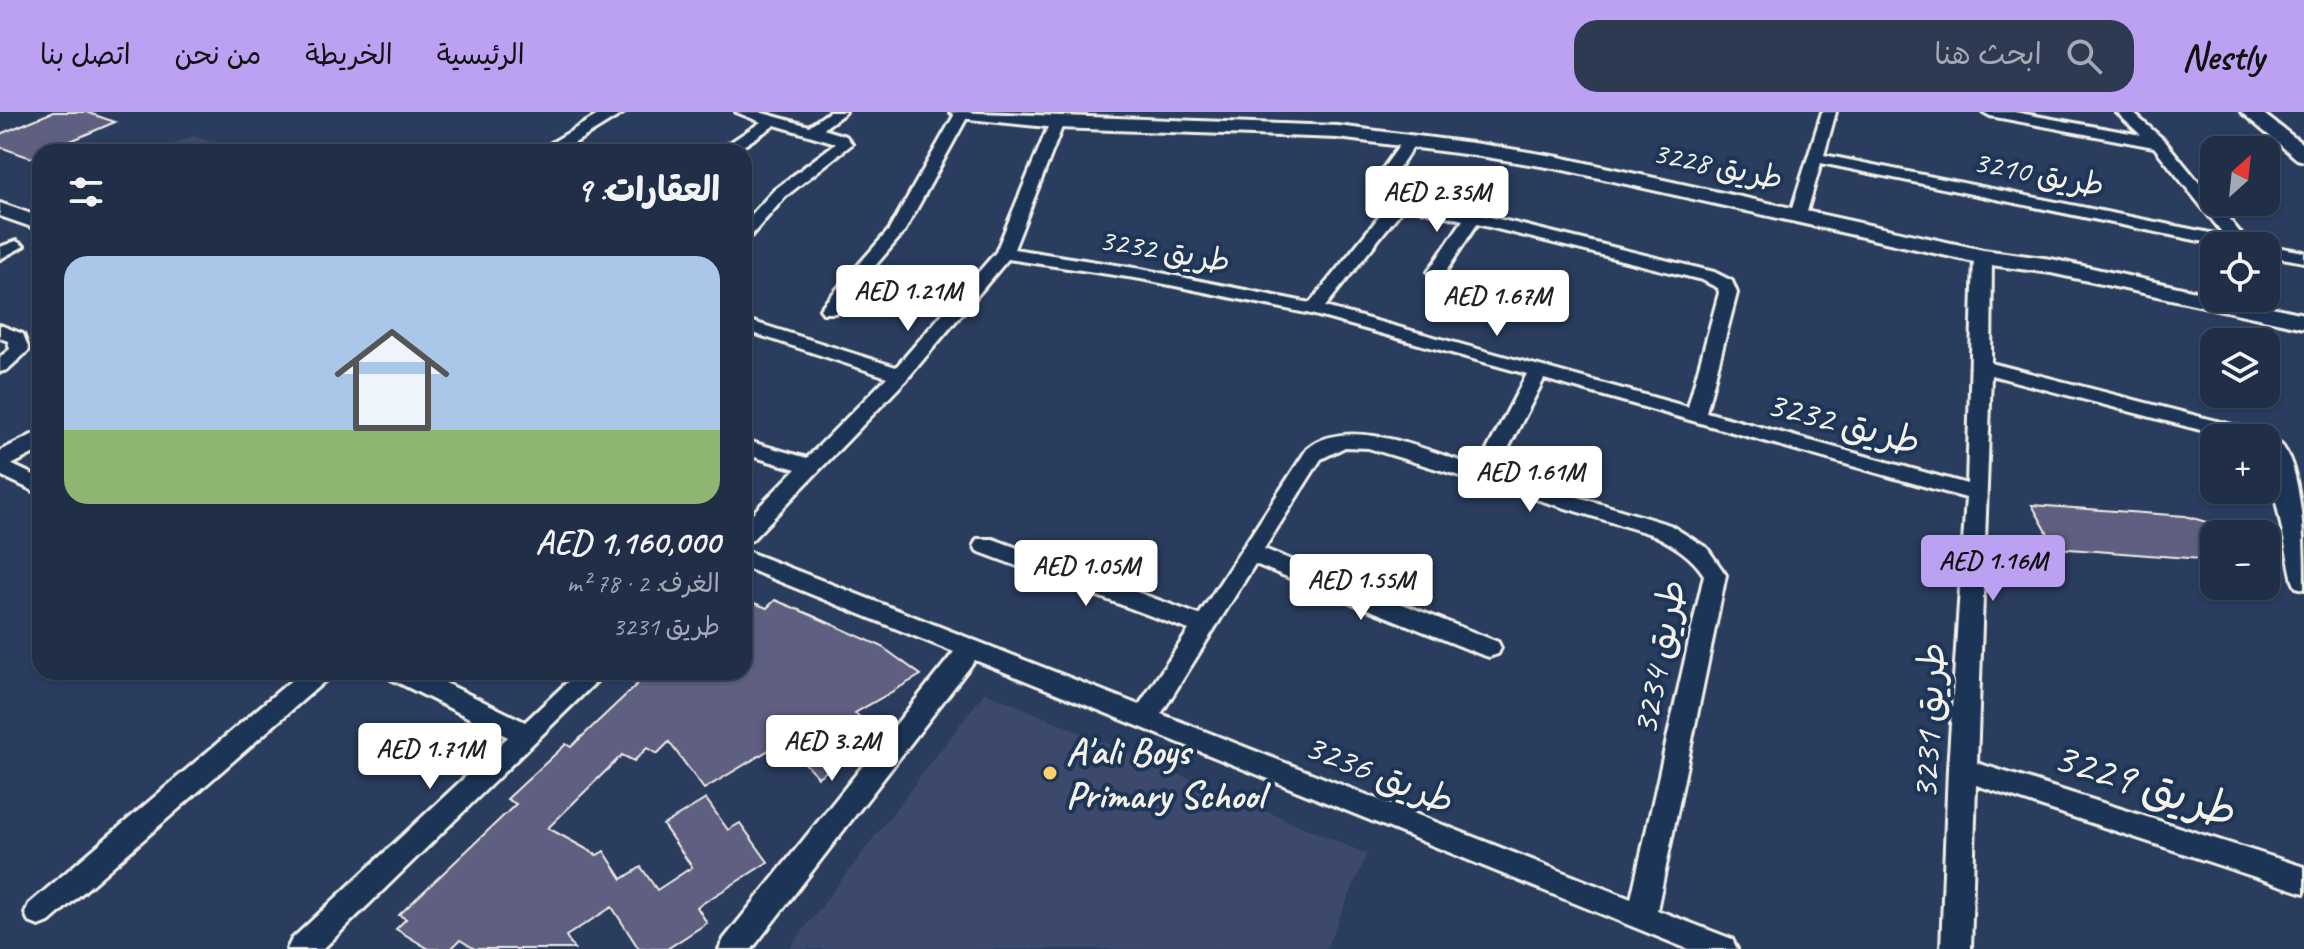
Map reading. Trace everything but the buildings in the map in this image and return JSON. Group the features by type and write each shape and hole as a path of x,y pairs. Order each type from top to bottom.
{"street":[{"path":"560,144 616,112"},
{"path":"743,112 841,139 844,144 780,193 752,224"},
{"path":"812,130 839,112"},
{"path":"829,309 896,232 961,112"},
{"name":"طريق 3228","path":"961,112 1057,122 1338,132 1559,163 2304,332"},
{"path":"1798,215 1829,112"},
{"path":"1990,112 2159,143"},
{"path":"2123,112 2159,143 2233,232"},
{"path":"2250,112 2304,155"},
{"path":"2266,112 2304,141"},
{"path":"736,144 774,120"},
{"path":"752,527 900,375 1004,253 1057,122"},
{"path":"1410,141 1380,187 1383,193 1400,201 1708,276 1726,285 1728,293 1695,416"},
{"name":"طريق 3210","path":"1817,158 2200,236"},
{"path":"1314,309 1400,201"},
{"path":"0,209 32,221"},
{"path":"1437,272 1472,219"},
{"name":"طريق 3232","path":"1004,253 1141,274 1314,309 1975,493"},
{"path":"2280,253 2304,257"},
{"name":"طريق 3228","path":"1983,257 2051,266 2304,321"},
{"name":"طريق 3231","path":"1956,949 1961,769 1983,367 1983,257"},
{"path":"752,327 900,375"},
{"path":"0,331 16,338 20,350 0,366"},
{"path":"1983,367 2202,424"},
{"path":"1484,476 1538,372"},
{"name":"طريق 3234","path":"1144,719 1314,454 1331,443 1369,441 1676,536 1701,554 1715,575 1641,918"},
{"path":"32,444 0,464 32,482"},
{"path":"752,449 813,467"},
{"path":"2280,461 2304,581"},
{"path":"985,545 1204,626"},
{"path":"1251,553 1489,648"},
{"name":"طريق 3236","path":"752,561 1722,949"},
{"path":"734,949 970,649"},
{"path":"39,913 309,680"},
{"path":"416,680 526,734"},
{"path":"302,949 585,680"},
{"name":"طريق 3229","path":"1961,769 2304,880"}],"shaded area":[{"path":"193,136 218,144 175,144"},
{"name":"A'ali Boys Primary School","path":"985,692 1367,854 1326,949 789,949"}],"place":[{"name":"A'ali Boys Primary School","path":"1050,773"}]}
